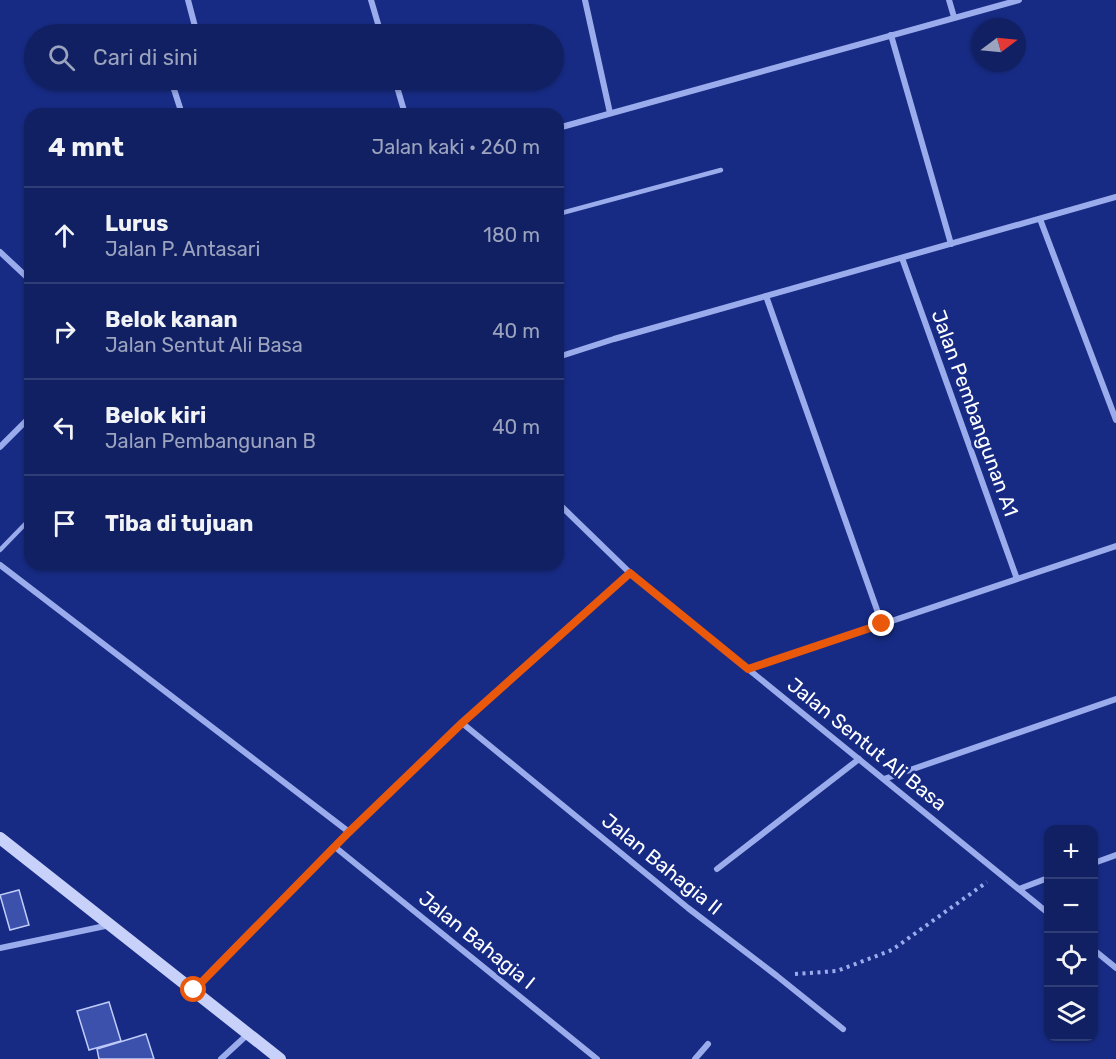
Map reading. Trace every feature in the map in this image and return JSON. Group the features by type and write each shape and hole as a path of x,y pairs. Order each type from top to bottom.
{"main road":[{"path":"0,838 280,1059"}],"street":[{"path":"188,0 194,24"},
{"path":"371,0 378,24"},
{"path":"585,0 610,113"},
{"path":"949,0 954,17"},
{"path":"564,126 1019,0"},
{"path":"891,35 951,244"},
{"path":"174,90 180,108"},
{"path":"398,90 403,108"},
{"path":"564,355 1116,196"},
{"path":"1040,219 1116,420"},
{"path":"0,252 24,274"},
{"name":"Jalan Pembangunan A1","path":"902,258 1017,579"},
{"path":"766,296 882,624"},
{"path":"0,447 24,423"},
{"name":"Jalan Sentut Ali Basa","path":"564,509 630,573 1044,910"},
{"path":"748,669 1116,546"},
{"path":"0,565 349,832"},
{"path":"194,990 349,832 462,723 630,573"},
{"path":"884,779 1116,699"},
{"name":"Jalan Bahagia II","path":"462,723 688,908 843,1029"},
{"path":"717,869 859,759"},
{"name":"Jalan Bahagia I","path":"335,847 597,1059"},
{"path":"1098,862 1116,855"},
{"path":"1019,889 1044,880"},
{"path":"0,948 111,925"},
{"path":"1098,953 1116,968"},
{"path":"221,1059 248,1034"},
{"path":"695,1059 708,1044"}],"lane":[{"path":"564,212 721,170"},
{"path":"0,550 24,525"}],"path":[{"path":"777,976 837,971 892,950 1000,873"}],"building":[{"path":"19,890 29,925 10,930 0,895"},
{"path":"109,1002 121,1041 89,1050 77,1011"},
{"path":"146,1034 154,1059 99,1059 97,1049"}],"route":[{"path":"194,990 349,832 462,723 630,573 748,669 882,624"}]}
